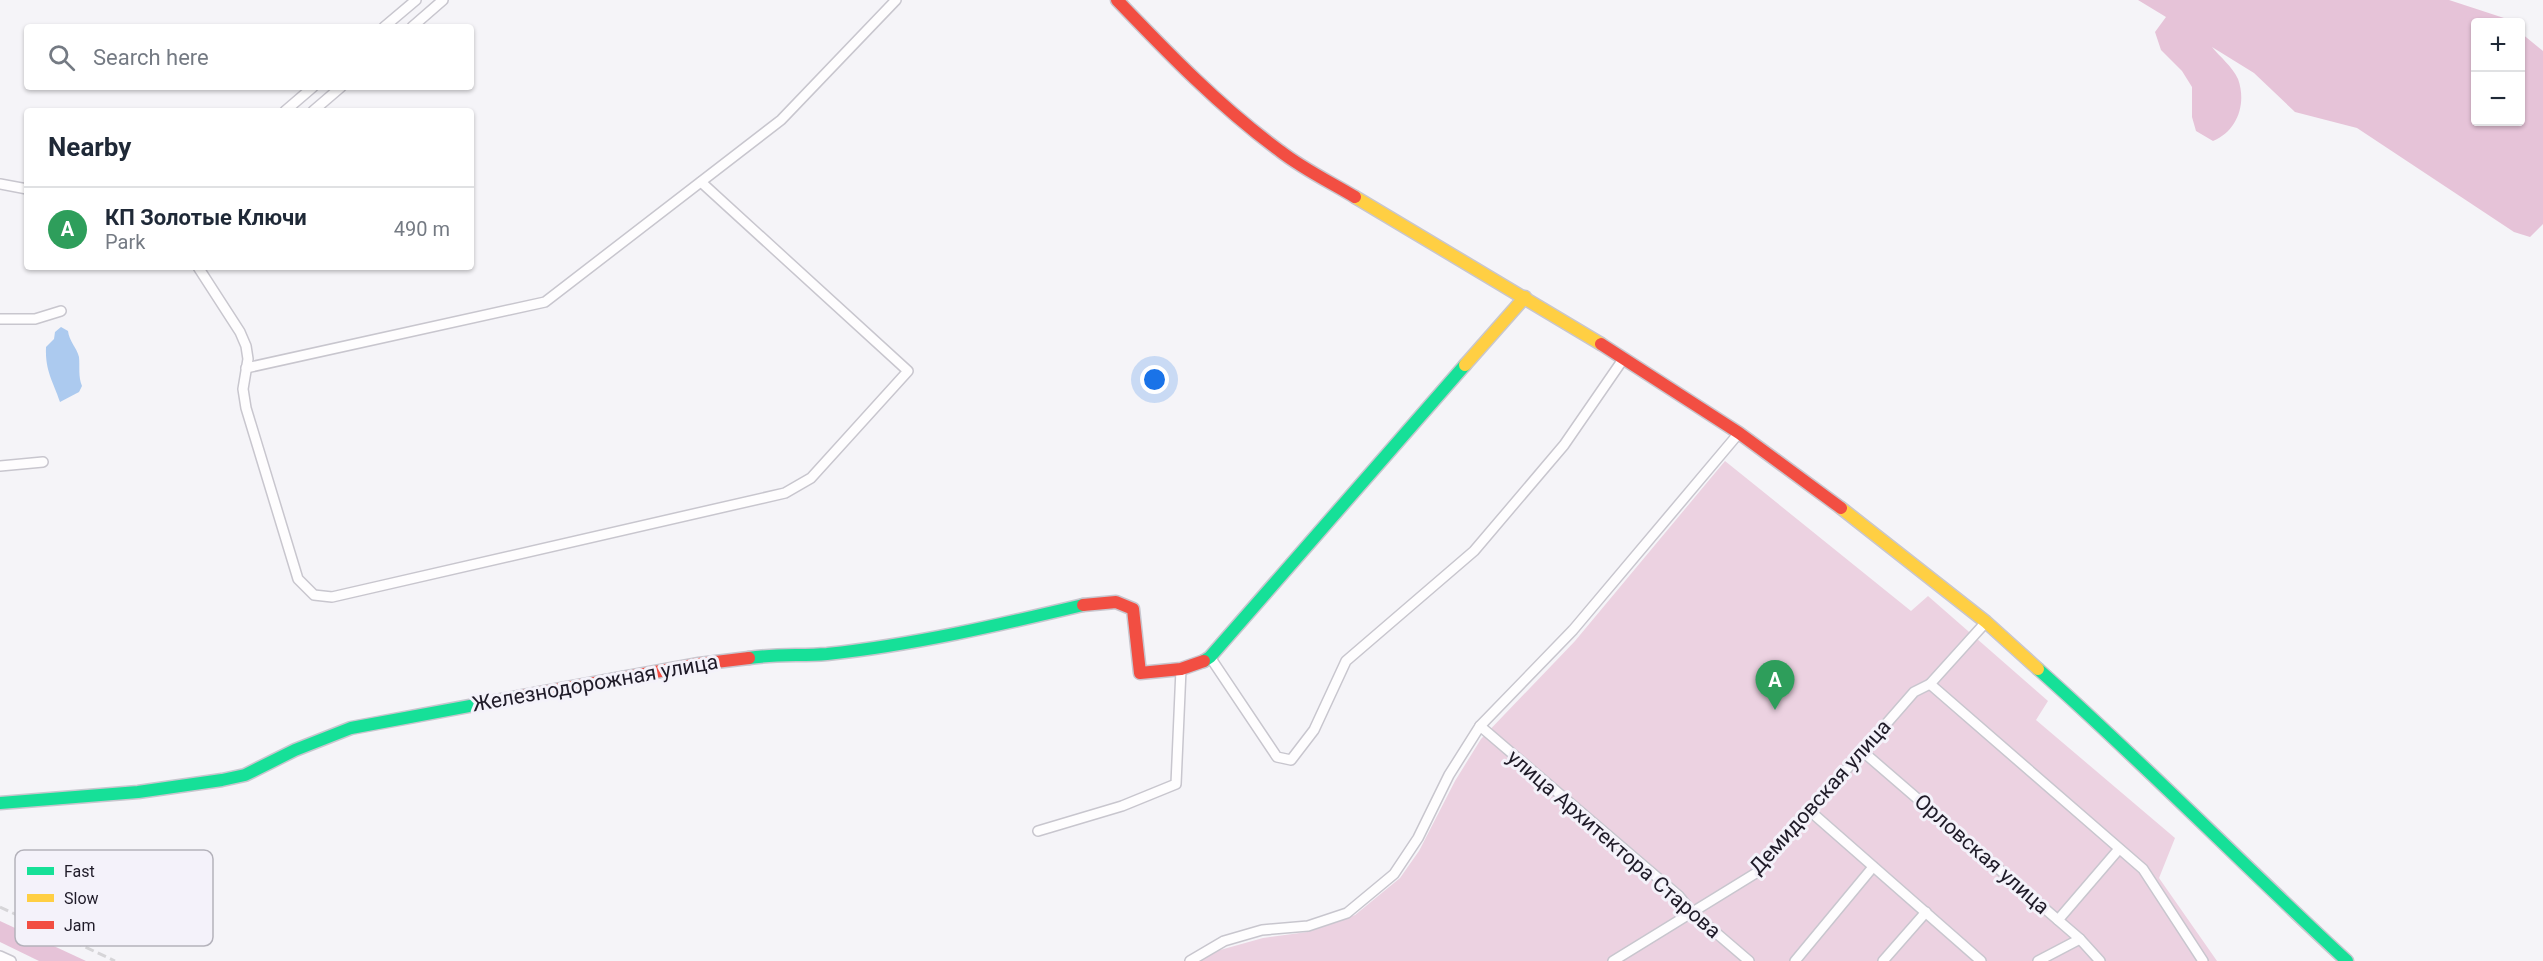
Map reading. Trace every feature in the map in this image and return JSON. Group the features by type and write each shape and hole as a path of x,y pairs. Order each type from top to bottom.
{"street":[{"path":"388,24 416,0"},
{"path":"415,24 443,0"},
{"path":"246,368 545,302 781,120 896,0"},
{"path":"1117,0 1194,80 1238,120 1282,153 1624,357 1739,433 1851,515 1986,622 2122,743 2252,873 2347,961"},
{"path":"288,108 310,90"},
{"path":"316,108 338,90"},
{"path":"200,270 240,332 248,359 243,389 246,408 298,579 314,595 322,597 785,493 811,477 908,371 701,182"},
{"path":"0,184 24,188"},
{"path":"1038,831 1122,806 1176,784 1181,669 1197,665 1210,657 1525,297"},
{"path":"0,320 45,317 61,311"},
{"path":"1210,657 1277,757 1292,760 1314,730 1346,661 1474,551 1564,445 1624,357"},
{"path":"1190,961 1224,941 1262,930 1308,926 1347,913 1394,874 1418,838 1449,775 1480,726 1573,630 1739,433"},
{"path":"0,466 43,462"},
{"name":"Железнодорожная улица","path":"0,803 138,792 222,780 246,775 295,750 351,728 699,664 777,654 825,654 901,643 993,627 1087,604 1116,602 1133,609 1140,673 1181,669"},
{"name":"Демидовская улица","path":"1613,961 1756,873 1914,692 1930,684 1986,622"},
{"path":"1930,684 2144,869 2203,961"},
{"name":"улица Архитектора Старова","path":"1480,726 1679,896 1693,913 1749,961"},
{"name":"Орловская улица","path":"1862,750 2080,939 2100,961"},
{"path":"1810,811 1981,961"},
{"path":"2058,920 2119,849"},
{"path":"1795,961 1874,867"},
{"path":"1883,961 1926,912"},
{"path":"2038,961 2080,939"},
{"path":"0,956 11,961"}],"shaded area":[{"path":"2138,0 2449,0 2504,18 2471,18 2471,126 2525,126 2525,36 2543,51 2543,224 2530,237 2514,232 2357,128 2295,112 2254,73 2212,47 2238,79 2241,98 2234,124 2213,141 2196,131 2192,117 2192,87 2182,71 2161,50 2155,32 2166,17"},
{"path":"1725,461 1911,611 1928,596 2048,701 2036,720 2175,838 2159,878 2217,961 1200,961 1220,950 1263,938 1307,932 1355,915 1400,878 1419,851 1455,781 1481,739 1575,641"},
{"path":"0,921 15,928 15,946 54,946 86,961 39,961 0,942"}],"water":[{"path":"61,327 68,331 78,354 82,386 79,392 60,402 48,369 46,347"}],"railway":[{"path":"0,907 15,914"},
{"path":"83,946 115,961"}],"traffic: fast":[{"path":"1204,661 1210,657 1465,365"},
{"path":"749,658 827,654 924,640 1083,605"},
{"path":"2038,669 2347,961"},
{"path":"0,803 138,792 222,780 245,775 295,750 351,728 518,697"}],"traffic: slow":[{"path":"1355,197 1601,344"},
{"path":"1465,365 1525,297"},
{"path":"1841,508 1986,622 2038,669"}],"traffic: jam":[{"path":"1117,0 1236,116 1289,158 1355,197"},
{"path":"1601,344 1739,433 1841,508"},
{"path":"1083,605 1116,602 1133,609 1140,673 1181,669 1204,661"},
{"path":"518,697 699,664 749,658"}],"place":[{"name":"КП Золотые Ключи","path":"1775,710"}]}
